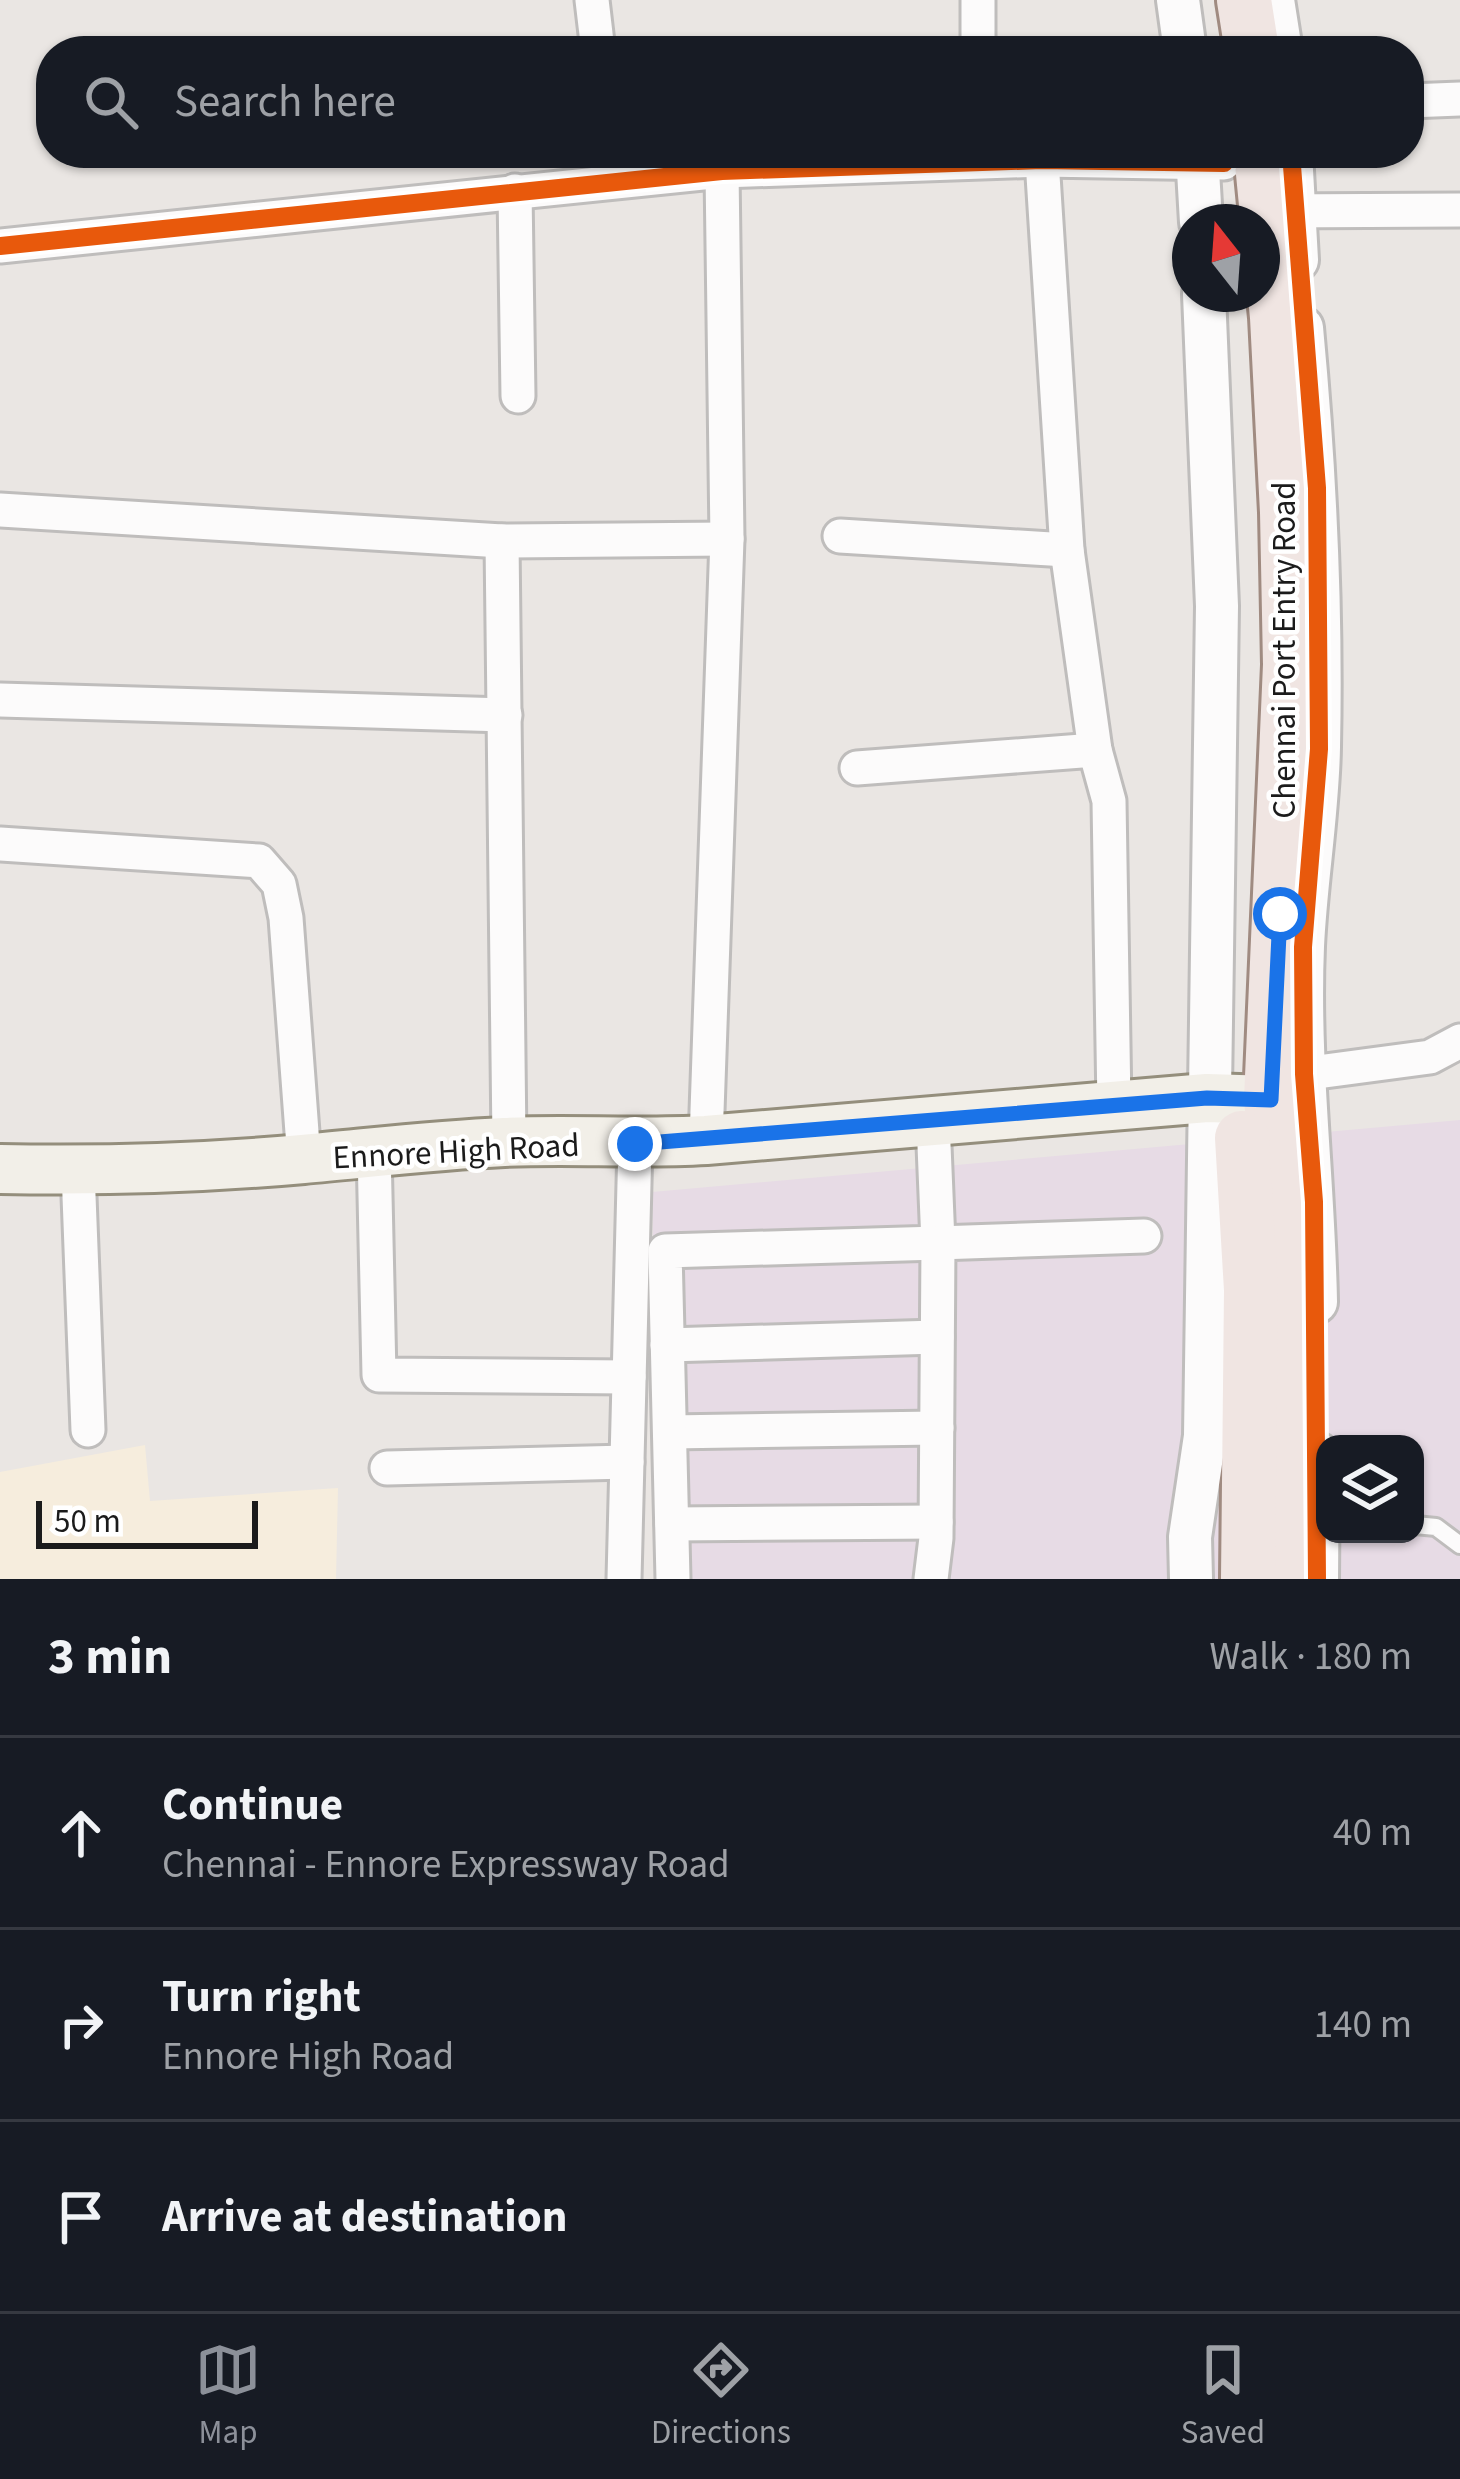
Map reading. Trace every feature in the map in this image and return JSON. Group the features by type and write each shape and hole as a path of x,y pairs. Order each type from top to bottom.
{"main road":[{"path":"1209,0 1213,36"},
{"path":"1244,0 1250,36"},
{"path":"1229,168 1255,204"},
{"path":"1239,312 1256,531 1256,666 1242,923 1259,1090 1293,1291 1312,1518 1291,1579"},
{"path":"1248,1579 1250,1290 1259,1090 1290,665 1274,312"},
{"name":"Ennore High Road","path":"0,1169 304,1159 509,1142 706,1140 1259,1090"}],"street":[{"path":"592,0 596,36"},
{"path":"978,0 978,36"},
{"path":"1178,0 1183,36"},
{"path":"1273,0 1279,36"},
{"path":"1424,100 1460,99"},
{"path":"0,246 515,190 604,168"},
{"path":"656,168 777,168"},
{"path":"1043,168 1067,550 1095,750 1109,801 1114,1106"},
{"path":"1207,204 1218,168"},
{"path":"1268,204 1284,168"},
{"path":"706,1140 727,538 722,171"},
{"path":"515,190 518,396"},
{"path":"1280,215 1460,210"},
{"path":"1191,1579 1190,1537 1204,1436 1259,1090 1217,606 1205,312"},
{"path":"0,510 502,542 727,538"},
{"path":"840,536 1067,550"},
{"path":"502,542 509,1142"},
{"path":"0,700 506,715"},
{"path":"856,768 1095,750"},
{"path":"0,844 259,861 279,884 286,918 304,1159"},
{"path":"1259,1090 1430,1057 1460,1042"},
{"path":"931,1579 938,1337 933,1121"},
{"path":"624,1579 635,1144"},
{"path":"374,1150 379,1375 629,1377"},
{"path":"78,1170 88,1430"},
{"path":"673,1579 665,1251 1144,1236"},
{"path":"667,1345 938,1337"},
{"path":"670,1432 937,1428"},
{"path":"387,1468 627,1462"},
{"path":"1312,1518 1317,1579"},
{"path":"672,1524 936,1522"}],"lane":[{"path":"1424,1526 1436,1527 1460,1545"}],"shaded area":[{"path":"1460,1120 1460,1579 660,1579 652,1192"},
{"path":"145,1445 150,1501 338,1488 336,1579 0,1579 0,1472"}],"cycle path":[{"path":"0,246 722,171 809,168"},
{"name":"Chennai Port Entry Road","path":"1292,168 1317,488 1319,749 1303,947 1304,1074 1314,1202 1317,1579"}],"route":[{"path":"635,1144 1207,1098 1271,1100 1280,914"}]}
